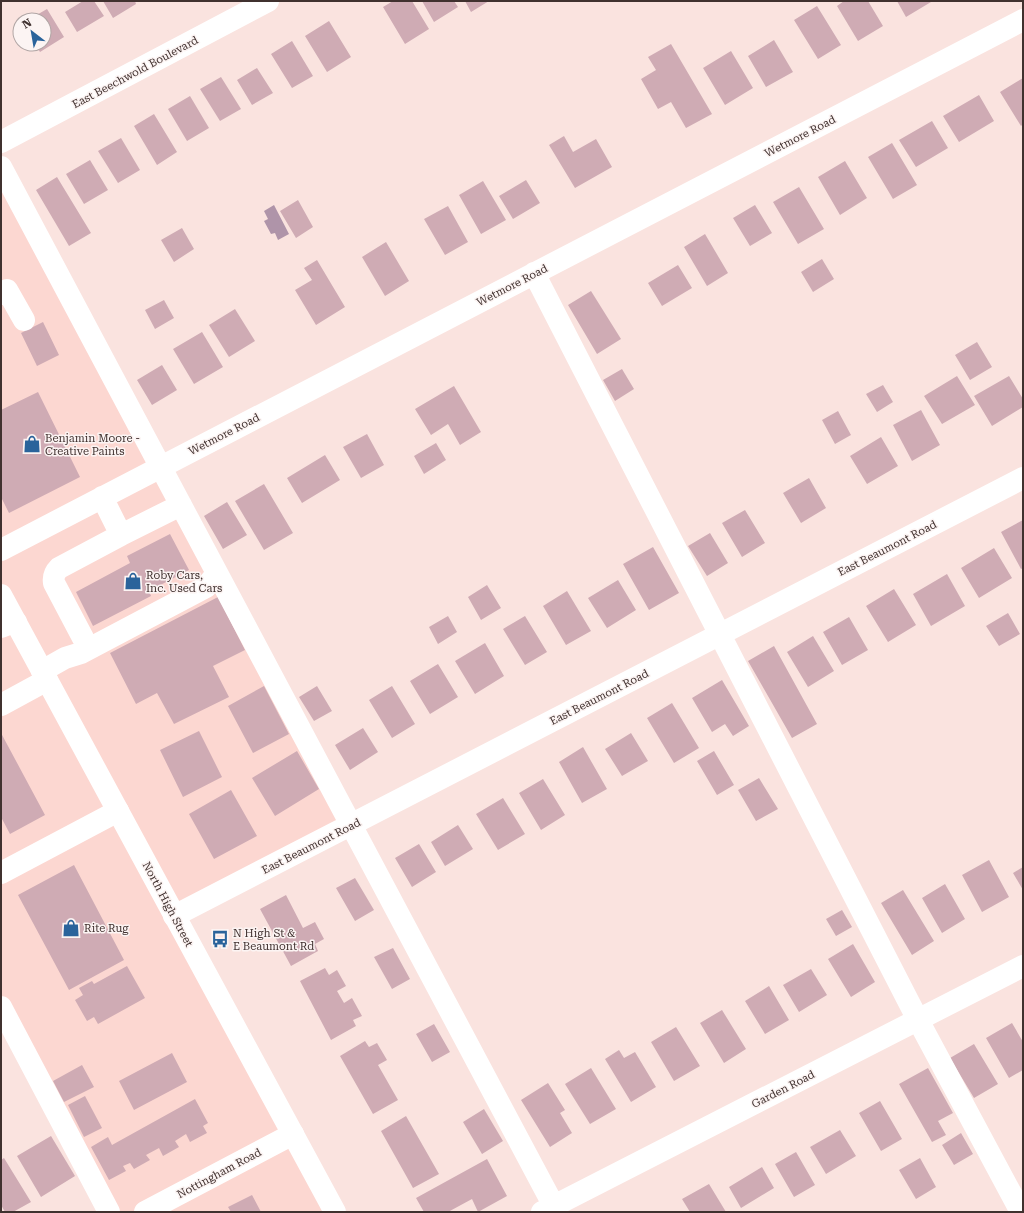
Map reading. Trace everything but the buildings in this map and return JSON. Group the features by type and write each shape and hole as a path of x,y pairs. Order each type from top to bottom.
{"street":[{"name":"East Beechwold Boulevard","path":"1,142 268,1"},
{"name":"Wetmore Road","path":"1,550 1023,20"},
{"path":"1,167 351,825 551,1210"},
{"path":"534,273 918,1020 1022,1212"},
{"path":"1,294 7,290 24,320"},
{"name":"East Beaumont Road","path":"174,916 1023,478"},
{"path":"102,497 121,535"},
{"path":"83,638 54,583 53,577 55,571 121,535 181,505"},
{"path":"65,658 74,642 196,578 217,573"},
{"path":"1,704 44,675 65,658 81,653 206,587 217,573"},
{"name":"North High Street","path":"1,595 8,625 44,675 335,1212"},
{"path":"1,873 118,811"},
{"name":"Garden Road","path":"551,1210 1023,966"},
{"path":"1,1007 109,1212"},
{"name":"Nottingham Road","path":"145,1212 293,1134"}],"shaded area":[{"path":"1,167 348,820 175,916 340,1212 110,1212 1,1008"},
{"path":"274,205 289,234 278,240 275,233 271,234 264,221 268,219 264,211"}],"place":[{"name":"Benjamin Moore - Creative Paints","path":"32,444"},
{"name":"Roby Cars, Inc. Used Cars","path":"133,581"},
{"name":"Rite Rug","path":"71,928"},
{"name":"N High St & E Beaumont Rd","path":"220,939"}]}
